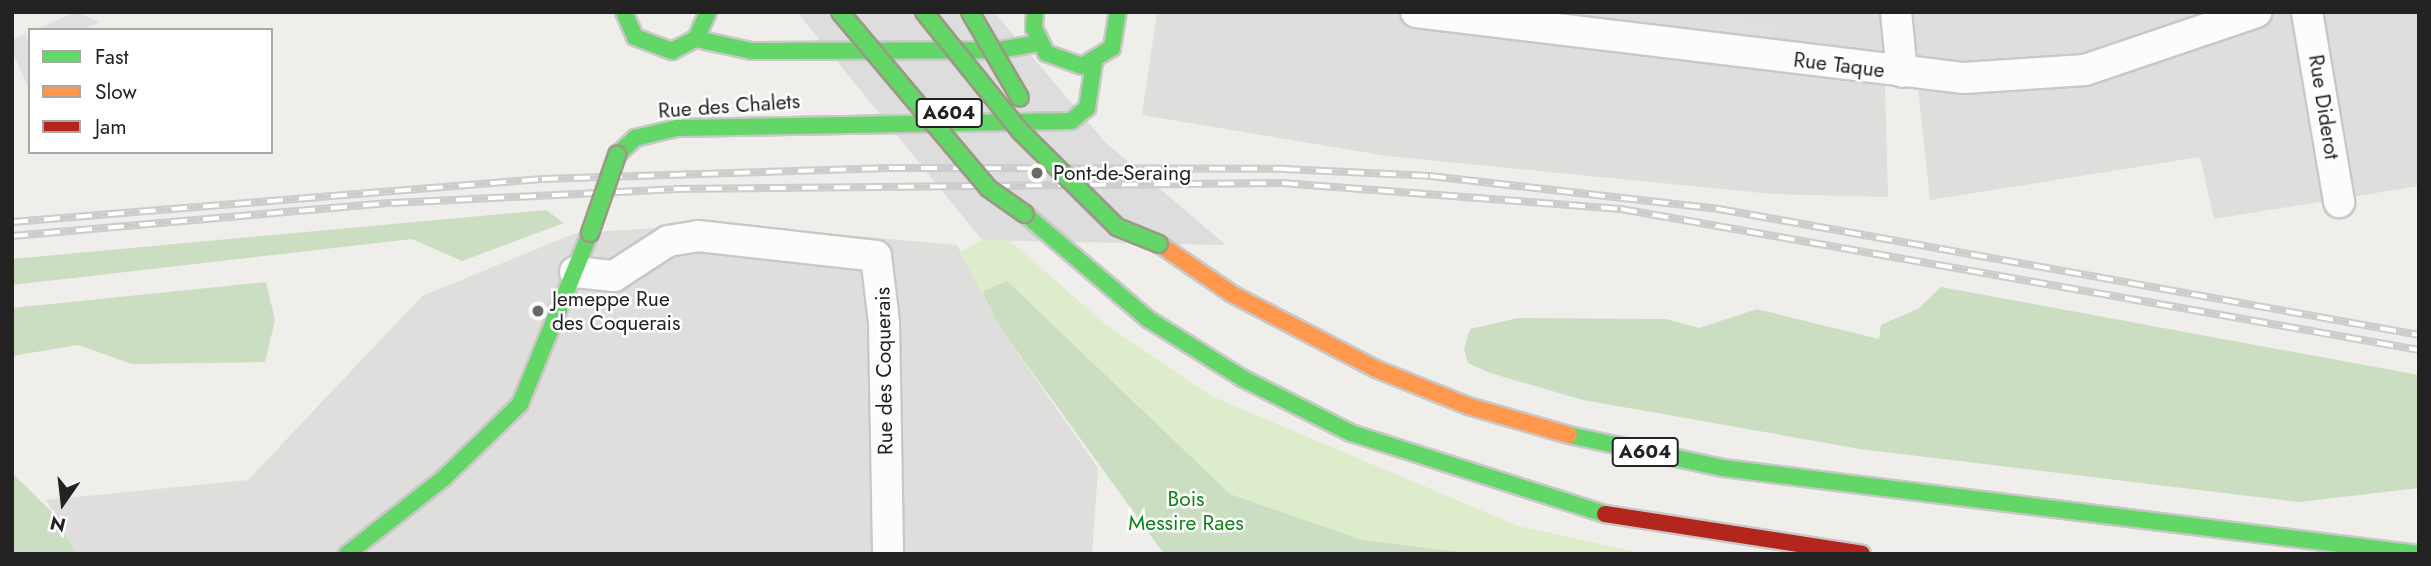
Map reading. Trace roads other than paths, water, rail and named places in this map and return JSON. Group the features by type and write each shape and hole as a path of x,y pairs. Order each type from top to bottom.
{"main road":[{"path":"624,12 635,37 658,50 696,39 752,51 999,50 1038,43"},
{"path":"696,39 708,12"},
{"path":"840,12 988,188 1025,214"},
{"name":"A604","path":"924,12 1020,131 1108,217 1159,244 1232,294 1376,369 1468,406 1584,439 1723,468 2419,554"},
{"path":"970,12 996,64 1060,142"},
{"path":"1035,12 1038,43 1056,61 1094,63 1118,38 1118,12"},
{"name":"A604","path":"882,29 916,71"},
{"name":"Rue des Chalets","path":"347,554 444,478 520,404 575,272 617,155 635,138 677,128 1071,121 1087,108 1094,63"},
{"name":"A604","path":"933,92 1025,214 1148,319 1242,378 1351,433 1564,505 1692,532 1862,554"},
{"path":"1129,209 1159,244"}],"street":[{"name":"Rue Taque","path":"1416,12 1964,78 2085,70 2256,12"},
{"path":"1896,12 1902,72"},
{"name":"Rue Diderot","path":"2307,12 2339,202"},
{"name":"Rue des Coquerais","path":"575,272 614,276 680,237 769,241 867,250 880,263 888,554"}],"railway":[{"path":"12,222 542,179 889,168 1284,169 1430,176 1719,209 2419,335"},
{"path":"12,236 392,203 674,189 1282,183 1621,209 2419,350"}],"place":[{"name":"Pont-de-Seraing","path":"1037,173"},
{"name":"Jemeppe Rue des Coquerais","path":"538,311"}],"park label":[{"name":"Bois Messire Raes","path":"1186,511"}]}
